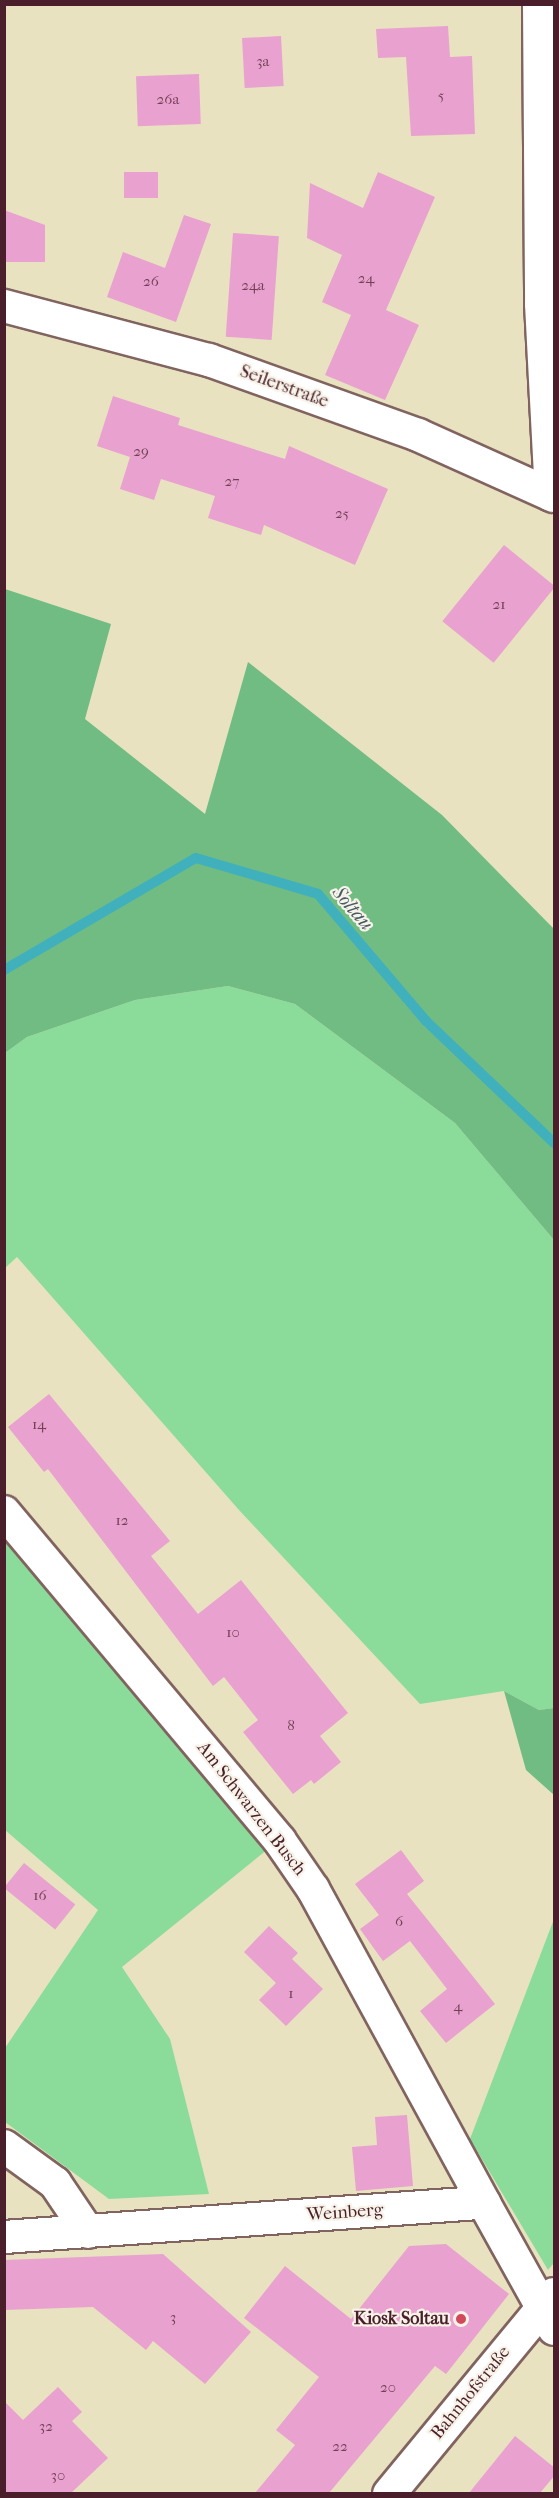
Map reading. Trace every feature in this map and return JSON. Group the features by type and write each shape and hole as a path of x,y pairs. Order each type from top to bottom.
{"street":[{"path":"539,4 541,304 553,495"},
{"name":"Seilerstraße","path":"4,306 209,360 418,435 553,495"},
{"name":"Am Schwarzen Busch","path":"4,1512 280,1841 313,1889 484,2202"},
{"path":"4,2146 55,2182 88,2232"},
{"path":"484,2202 550,2309"},
{"name":"Weinberg","path":"4,2236 88,2232 484,2202"},
{"name":"Bahnhofstraße","path":"389,2493 550,2309"}],"green space":[{"path":"5,589 111,624 85,719 205,814 248,662 442,815 554,929 554,1240 455,1123 295,1004 228,986 135,1000 27,1037 5,1053"},
{"path":"228,986 295,1004 455,1123 554,1240 554,1708 539,1710 504,1691 420,1704 239,1510 17,1257 5,1268 5,1053 27,1037 135,1000"},
{"path":"4,1532 268,1849 122,1967 170,2039 209,2194 109,2199 5,2122 5,2048 98,1910 5,1830"},
{"path":"504,1691 539,1710 554,1708 554,1795 526,1770"},
{"path":"554,1919 554,2263 548,2270 470,2139"}],"building":[{"path":"448,26 450,57 472,56 475,134 411,136 406,57 378,58 376,29"},
{"path":"281,36 284,86 245,88 242,38"},
{"path":"199,74 201,124 138,126 136,76"},
{"path":"124,172 158,172 158,198 124,198"},
{"path":"378,172 435,197 386,310 419,325 385,400 325,375 351,315 322,302 342,255 307,238 310,183 363,208"},
{"path":"4,210 45,225 45,262 4,262"},
{"path":"184,215 211,224 176,322 107,297 123,252 165,268"},
{"path":"233,233 279,236 272,340 226,337"},
{"path":"113,396 180,418 178,425 285,459 289,446 388,489 355,565 264,525 261,535 208,518 215,496 161,479 154,500 120,489 130,457 97,446"},
{"path":"504,545 554,585 554,588 494,663 442,621"},
{"path":"49,1394 170,1541 151,1556 198,1614 241,1580 348,1713 320,1736 341,1762 314,1784 311,1780 293,1794 243,1732 258,1720 224,1677 213,1686 48,1469 44,1472 8,1427"},
{"path":"401,1850 424,1881 407,1894 495,2004 446,2043 420,2011 447,1989 410,1941 383,1961 360,1929 379,1915 355,1884"},
{"path":"24,1863 75,1905 55,1929 4,1888"},
{"path":"269,1926 298,1953 292,1959 323,1989 286,2026 259,2000 276,1983 244,1952"},
{"path":"407,2115 413,2186 356,2191 352,2147 377,2145 375,2117"},
{"path":"446,2244 509,2294 446,2374 435,2366 329,2493 255,2493 295,2445 276,2430 319,2377 244,2318 285,2266 351,2319 409,2246"},
{"path":"163,2254 251,2332 205,2384 153,2341 146,2350 93,2307 4,2310 4,2260"},
{"path":"58,2387 82,2412 72,2421 108,2458 71,2493 4,2493 4,2401 23,2420"},
{"path":"515,2436 555,2468 555,2475 540,2493 469,2493"}],"waterway":[{"name":"Soltau","path":"4,970 196,858 318,894 426,1021 554,1143"}],"place":[{"name":"Kiosk Soltau","path":"461,2319"}]}
